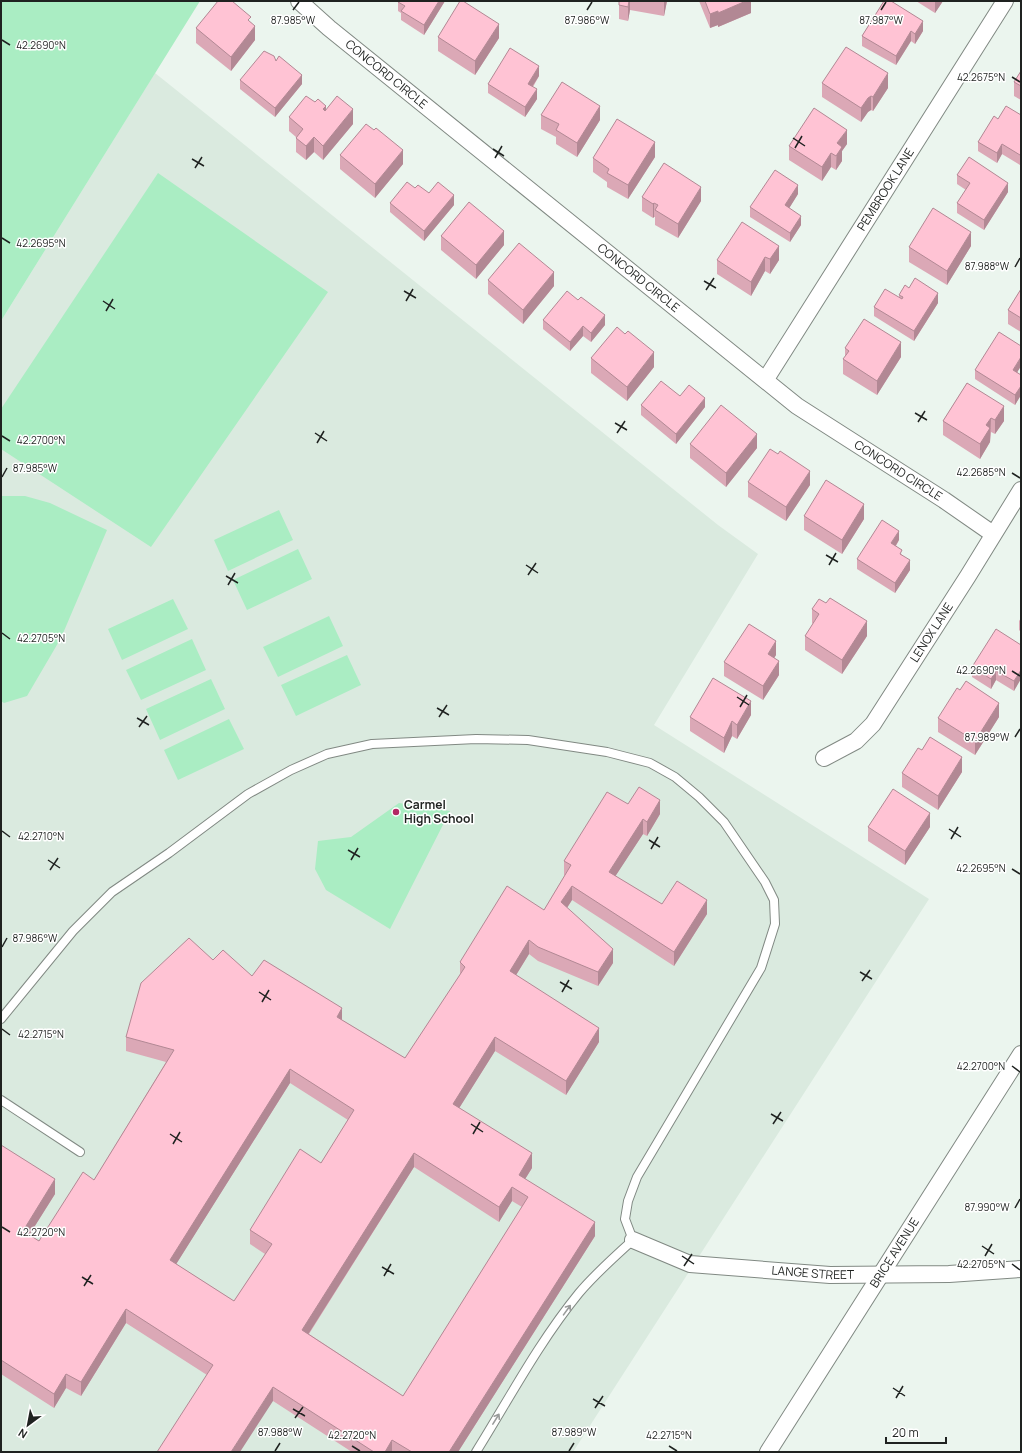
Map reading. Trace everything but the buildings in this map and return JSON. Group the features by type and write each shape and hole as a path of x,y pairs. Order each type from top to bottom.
{"street":[{"name":"CONCORD CIRCLE","path":"299,1 329,28 766,379 797,406 944,500 993,534"},
{"name":"PEMBROOK LANE","path":"766,379 1005,1"},
{"name":"LENOX LANE","path":"824,758 856,741 872,724 968,576 1021,490"},
{"name":"BRICE AVENUE","path":"768,1452 1021,1054"},
{"name":"LANGE STREET","path":"633,1240 690,1264 880,1276 949,1274 1021,1269"}],"lane":[{"path":"1,1019 73,931 112,892 169,853 248,794 291,770 327,754 372,744 476,739 528,740 607,752 650,763 675,777 699,797 724,822 768,888 774,900 775,924 761,968 637,1177 628,1201 625,1219 633,1240 600,1269 549,1333 476,1452"},
{"path":"1,1100 80,1152"}],"shaded area":[{"name":"Carmel High School","path":"155,73 718,525 758,554 654,725 929,899 573,1452 1,1452 1,321"}],"green space":[{"path":"1,1 200,1 1,321"},
{"path":"158,173 328,292 151,547 1,449 1,409"},
{"path":"1,496 25,496 50,503 107,530 61,638 27,696 4,703 1,701"},
{"path":"279,510 293,540 228,571 214,540"},
{"path":"298,549 312,579 247,610 233,580"},
{"path":"173,599 188,629 122,660 108,629"},
{"path":"329,616 343,646 278,677 263,647"},
{"path":"192,639 206,670 141,700 126,670"},
{"path":"347,655 361,685 296,716 281,685"},
{"path":"211,679 225,709 160,740 146,709"},
{"path":"229,719 244,749 178,780 164,750"},
{"path":"399,803 450,811 390,929 326,890 315,869 318,841 351,837"}],"place":[{"name":"Carmel High School","path":"396,812"}]}
